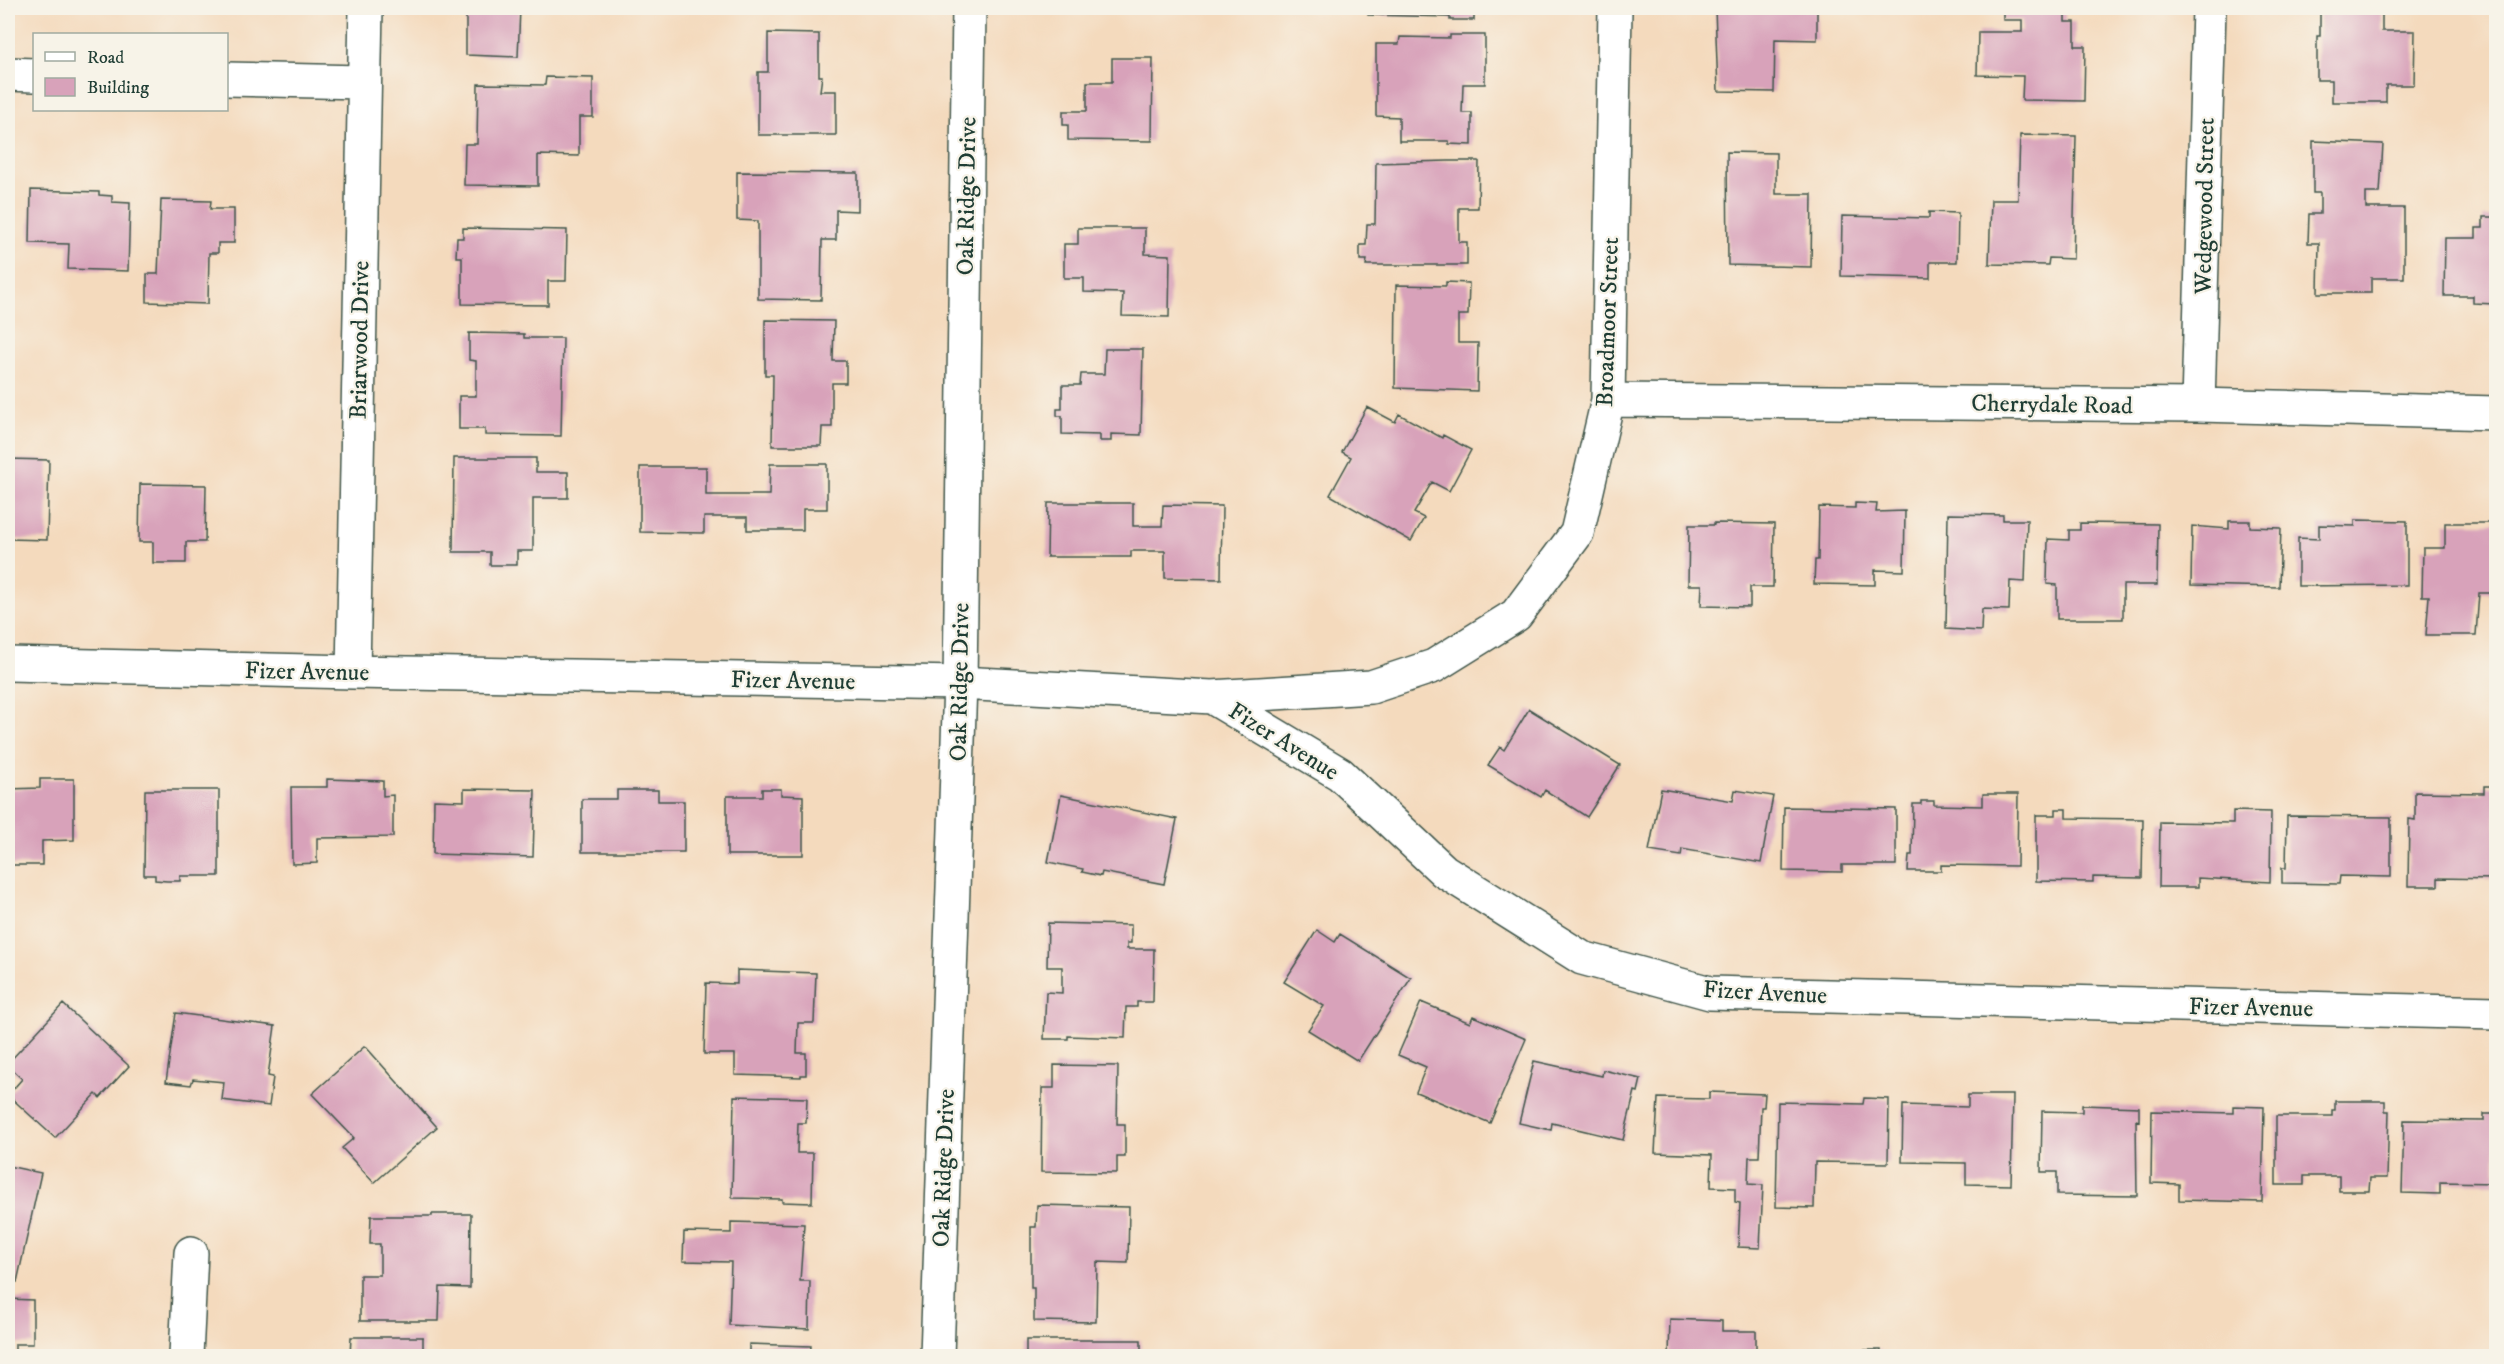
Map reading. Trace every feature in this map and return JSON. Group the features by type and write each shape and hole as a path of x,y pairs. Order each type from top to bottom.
{"street":[{"name":"Briarwood Drive","path":"353,672 366,8"},
{"name":"Oak Ridge Drive","path":"937,1356 960,683 969,8"},
{"name":"Broadmoor Street","path":"1212,697 1371,687 1434,666 1516,615 1577,533 1608,400 1615,8"},
{"name":"Wedgewood Street","path":"2198,405 2209,8"},
{"path":"8,74 33,75"},
{"path":"228,79 363,82"},
{"name":"Cherrydale Road","path":"1608,400 2198,405 2496,413"},
{"name":"Fizer Avenue","path":"8,664 960,683 1212,697 1340,774 1444,871 1582,958 1710,993 2496,1013"},
{"path":"186,1356 191,1253"}],"building":[{"path":"466,8 520,8 518,57 466,55"},
{"path":"1368,8 1474,8 1474,20 1450,20 1450,17 1368,15"},
{"path":"1715,8 1817,8 1817,40 1775,39 1774,92 1718,91"},
{"path":"2003,8 2065,8 2065,22 2075,22 2075,46 2085,46 2084,101 2022,100 2023,76 1977,75 1978,32 2022,32 2022,20 2003,20"},
{"path":"2320,8 2382,8 2382,31 2415,31 2414,85 2386,85 2386,102 2332,102 2332,80 2317,80 2317,36 2320,36"},
{"path":"768,33 819,34 819,76 822,76 820,91 836,91 836,135 758,135 758,72 768,72"},
{"path":"1450,35 1485,35 1485,84 1463,84 1462,113 1472,113 1472,145 1449,144 1449,141 1399,141 1399,117 1376,116 1376,44 1399,44 1400,37 1450,38"},
{"path":"1112,58 1153,58 1152,141 1068,140 1068,125 1063,125 1063,111 1087,111 1087,82 1112,82"},
{"path":"546,77 593,78 593,117 579,117 579,156 538,155 538,186 464,185 465,144 477,144 478,84 545,85"},
{"path":"2020,135 2076,136 2073,259 2049,258 2048,265 1989,264 1991,200 2018,200"},
{"path":"2313,141 2383,144 2380,193 2366,193 2366,208 2404,208 2404,278 2371,278 2371,293 2318,293 2319,243 2308,243 2309,214 2320,214 2320,193 2313,193"},
{"path":"1727,152 1776,153 1776,194 1812,194 1811,267 1728,265"},
{"path":"1479,161 1478,208 1459,208 1459,242 1467,242 1467,265 1366,265 1367,260 1360,260 1360,245 1366,245 1367,224 1375,224 1376,163"},
{"path":"737,172 858,173 858,211 836,210 836,240 822,240 821,300 758,299 758,221 737,220"},
{"path":"31,190 99,192 99,195 112,196 112,202 130,203 128,271 68,269 69,244 30,243"},
{"path":"161,200 211,201 210,209 234,209 234,243 218,243 218,253 209,253 208,304 147,302 147,274 158,274"},
{"path":"1929,212 1958,213 1957,262 1930,262 1930,278 1841,276 1842,216 1929,218"},
{"path":"2483,217 2496,217 2495,304 2473,303 2473,296 2444,296 2445,238 2476,238 2476,228 2483,228"},
{"path":"463,228 567,230 566,281 548,281 548,305 462,304 462,257 456,257 457,238 463,238"},
{"path":"1078,228 1145,228 1145,254 1170,255 1169,317 1122,316 1123,293 1084,292 1084,278 1064,278 1064,244 1078,244"},
{"path":"1446,282 1469,283 1468,315 1458,315 1458,343 1478,343 1477,391 1395,388 1396,285 1446,286"},
{"path":"765,320 834,321 833,361 846,361 846,383 832,383 832,427 822,427 821,446 772,446 773,375 765,375"},
{"path":"469,333 524,334 524,338 563,338 561,436 485,435 485,429 459,429 459,396 476,396 476,361 469,360"},
{"path":"1105,349 1143,349 1141,435 1111,434 1111,441 1100,441 1100,435 1062,434 1062,416 1057,416 1057,409 1062,409 1062,385 1080,385 1081,374 1104,374"},
{"path":"1367,407 1395,422 1399,414 1442,438 1443,435 1471,450 1449,491 1432,482 1414,513 1424,518 1411,541 1330,495 1351,457 1342,452"},
{"path":"454,458 536,458 536,472 568,472 568,498 533,498 533,551 517,551 517,565 490,565 490,552 453,552"},
{"path":"8,459 49,460 47,540 8,539"},
{"path":"770,464 827,464 827,509 803,509 803,530 747,530 747,517 704,517 704,533 640,532 640,467 706,467 706,495 769,495"},
{"path":"140,484 206,485 205,542 186,542 186,563 153,563 153,542 139,542"},
{"path":"1048,503 1133,503 1133,526 1162,526 1163,505 1222,506 1221,579 1165,578 1165,551 1131,551 1131,557 1047,557"},
{"path":"1855,503 1877,504 1876,512 1905,511 1904,571 1875,570 1875,585 1814,584 1815,560 1818,560 1819,507 1855,508"},
{"path":"1948,514 2003,515 2003,520 2027,520 2025,582 2010,581 2009,610 1982,609 1981,631 1946,629"},
{"path":"2355,520 2407,521 2407,585 2298,586 2298,538 2319,539 2319,525 2355,526"},
{"path":"2229,521 2250,521 2250,527 2281,528 2279,587 2191,585 2192,526 2229,529"},
{"path":"1714,523 1774,524 1773,587 1750,587 1750,607 1701,606 1702,585 1688,585 1689,525 1714,525"},
{"path":"2080,523 2158,524 2157,585 2123,585 2123,619 2057,619 2057,585 2047,584 2048,539 2069,540 2069,530 2080,530"},
{"path":"2445,523 2496,523 2496,593 2479,593 2476,635 2426,635 2429,596 2422,596 2423,548 2445,548"},
{"path":"1529,709 1620,765 1587,817 1545,790 1541,797 1488,765 1500,747 1504,750"},
{"path":"40,779 74,779 74,840 42,841 42,865 8,865 8,789 40,788"},
{"path":"327,779 383,781 383,796 393,795 393,837 317,838 317,863 292,864 291,787 327,787"},
{"path":"2484,786 2496,786 2496,879 2438,878 2438,886 2408,886 2409,819 2415,820 2415,792 2484,793"},
{"path":"464,789 535,790 533,857 433,854 434,800 464,801"},
{"path":"762,789 781,789 781,795 803,796 803,855 727,855 727,796 762,796"},
{"path":"1661,789 1733,801 1735,790 1773,796 1761,863 1682,849 1681,856 1649,851"},
{"path":"145,790 219,790 219,876 180,876 180,881 167,881 155,880 155,875 144,875"},
{"path":"617,790 658,790 658,801 684,801 684,852 582,852 582,799 617,799"},
{"path":"1983,794 2018,794 2017,866 1941,865 1941,871 1908,871 1909,855 1912,855 1913,804 1921,804 1921,801 1934,801 1934,805 1983,806"},
{"path":"1061,795 1177,819 1164,884 1102,872 1101,876 1082,872 1083,869 1048,862"},
{"path":"1784,807 1896,809 1896,865 1842,865 1842,872 1783,871"},
{"path":"2056,809 2066,809 2066,818 2143,819 2142,878 2093,877 2093,882 2036,881 2036,815 2056,815"},
{"path":"2233,811 2271,812 2270,882 2198,878 2198,887 2159,887 2160,822 2233,823"},
{"path":"2287,816 2391,817 2391,877 2340,876 2339,884 2282,883 2282,868 2286,868"},
{"path":"1048,923 1131,925 1131,943 1127,943 1127,949 1154,949 1153,1002 1137,1002 1137,1007 1126,1007 1125,1038 1068,1036 1068,1039 1044,1039 1046,992 1062,993 1062,967 1047,967"},
{"path":"1317,930 1335,942 1340,934 1411,978 1358,1061 1308,1030 1324,1006 1284,982"},
{"path":"737,970 816,973 814,1023 798,1023 797,1053 806,1053 806,1075 801,1075 801,1077 735,1075 735,1054 704,1054 706,983 737,984"},
{"path":"1421,1002 1470,1023 1473,1016 1526,1039 1490,1123 1416,1092 1426,1067 1398,1055"},
{"path":"63,1004 129,1066 100,1098 96,1094 55,1138 8,1095 22,1079 8,1066 8,1063"},
{"path":"176,1013 275,1026 268,1076 273,1077 269,1106 222,1100 224,1082 193,1079 191,1085 166,1082"},
{"path":"365,1046 437,1127 374,1183 342,1148 354,1138 312,1094"},
{"path":"1534,1061 1602,1076 1603,1070 1641,1079 1638,1092 1635,1091 1623,1140 1552,1123 1551,1130 1519,1123"},
{"path":"1054,1065 1118,1066 1117,1124 1125,1124 1125,1157 1117,1157 1117,1173 1041,1172 1042,1088 1054,1088"},
{"path":"1709,1092 1765,1094 1764,1107 1761,1107 1759,1157 1749,1157 1748,1184 1763,1185 1760,1248 1738,1247 1740,1203 1735,1202 1735,1188 1711,1187 1712,1155 1655,1153 1658,1098 1709,1099"},
{"path":"1968,1095 2013,1095 2011,1185 1966,1184 1966,1163 1902,1162 1903,1105 1968,1107"},
{"path":"734,1096 807,1098 806,1123 798,1123 797,1153 813,1153 812,1203 782,1202 782,1199 732,1198"},
{"path":"1864,1098 1889,1099 1888,1163 1815,1162 1814,1208 1776,1207 1778,1102 1863,1104"},
{"path":"2335,1101 2385,1101 2385,1111 2389,1111 2387,1178 2370,1178 2369,1191 2339,1191 2339,1176 2304,1176 2304,1185 2276,1185 2276,1116 2332,1116"},
{"path":"2082,1105 2139,1107 2139,1121 2136,1120 2137,1196 2057,1195 2057,1172 2041,1172 2042,1111 2082,1112"},
{"path":"2233,1106 2264,1107 2262,1202 2179,1200 2179,1184 2151,1183 2152,1111 2233,1113"},
{"path":"2484,1114 2496,1114 2496,1183 2440,1182 2440,1194 2402,1193 2404,1120 2484,1121"},
{"path":"8,1166 41,1173 17,1282 8,1280"},
{"path":"1037,1205 1129,1207 1128,1263 1097,1262 1096,1322 1034,1321 1034,1288 1031,1288 1031,1227 1036,1227"},
{"path":"432,1214 471,1214 470,1288 440,1287 439,1321 360,1321 360,1275 380,1275 380,1244 370,1244 371,1216 432,1216"},
{"path":"731,1222 804,1224 800,1281 810,1281 809,1329 729,1325 731,1262 683,1261 684,1232 731,1233"},
{"path":"8,1299 33,1300 33,1344 15,1344 15,1356 8,1356"},
{"path":"1670,1319 1722,1321 1722,1331 1756,1331 1756,1356 1669,1356"},
{"path":"351,1337 423,1337 423,1356 350,1356"},
{"path":"1026,1340 1141,1340 1141,1356 1026,1356"},
{"path":"749,1344 811,1346 810,1356 749,1356"},
{"path":"1846,1350 1881,1350 1881,1356 1846,1356"}]}
